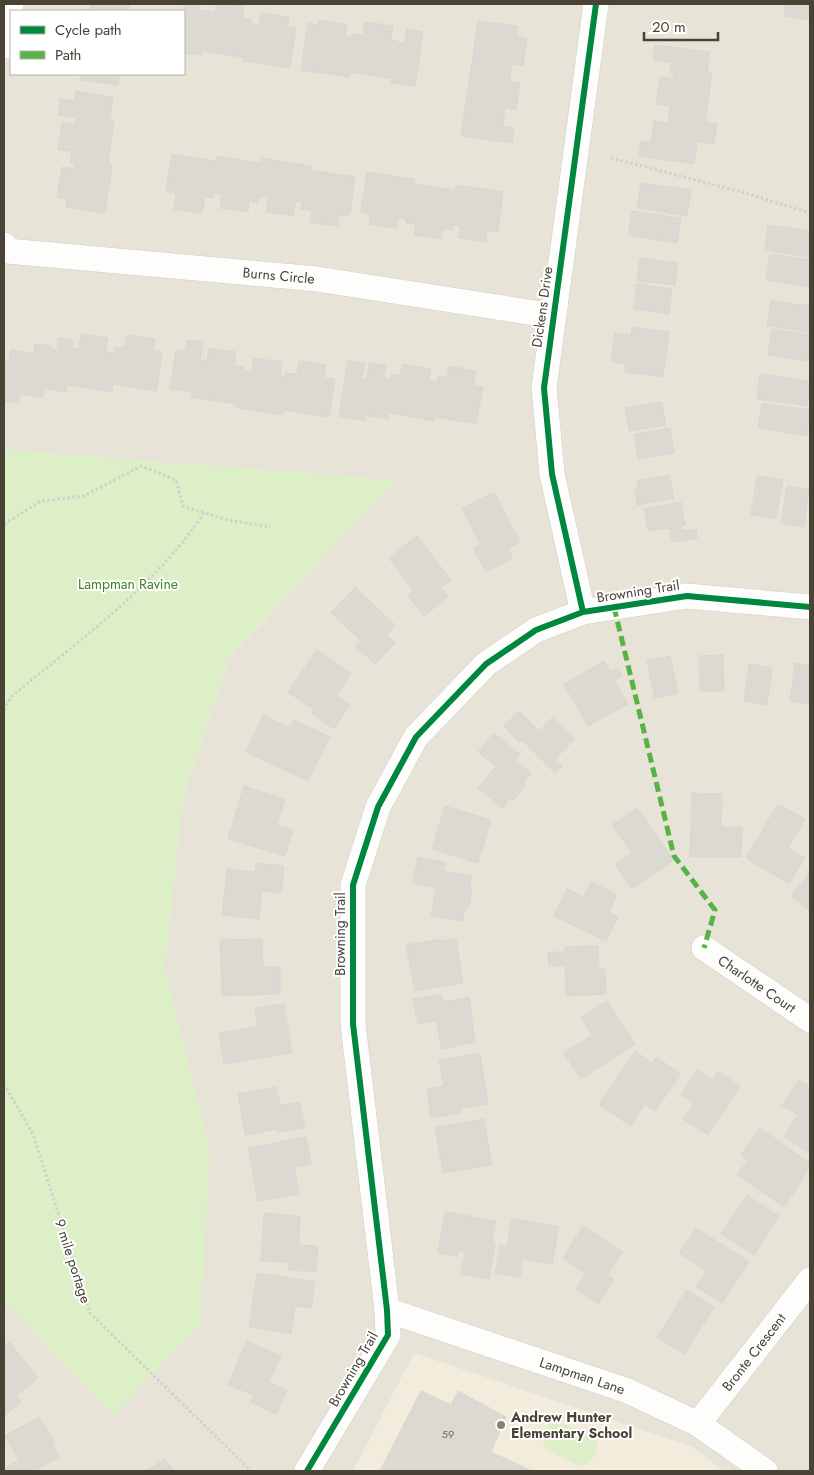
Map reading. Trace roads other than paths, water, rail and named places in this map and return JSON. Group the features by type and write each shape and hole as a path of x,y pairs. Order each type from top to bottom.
{"street":[{"path":"4,46 11,4"},
{"name":"Dickens Drive","path":"583,612 552,474 544,388 596,4"},
{"name":"Burns Circle","path":"4,245 8,251 317,279 554,316"},
{"name":"Browning Trail","path":"307,1471 388,1335 353,1024 353,885 378,807 416,737 486,664 536,630 583,612 687,596 810,607"},
{"name":"Charlotte Court","path":"704,948 810,1020"},
{"name":"Bronte Crescent","path":"698,1424 810,1280"},
{"name":"Lampman Lane","path":"386,1310 628,1391 698,1424 765,1471"}],"place":[{"name":"Andrew Hunter Elementary School","path":"501,1425"}],"park label":[{"name":"Lampman Ravine","path":"128,584"}]}
